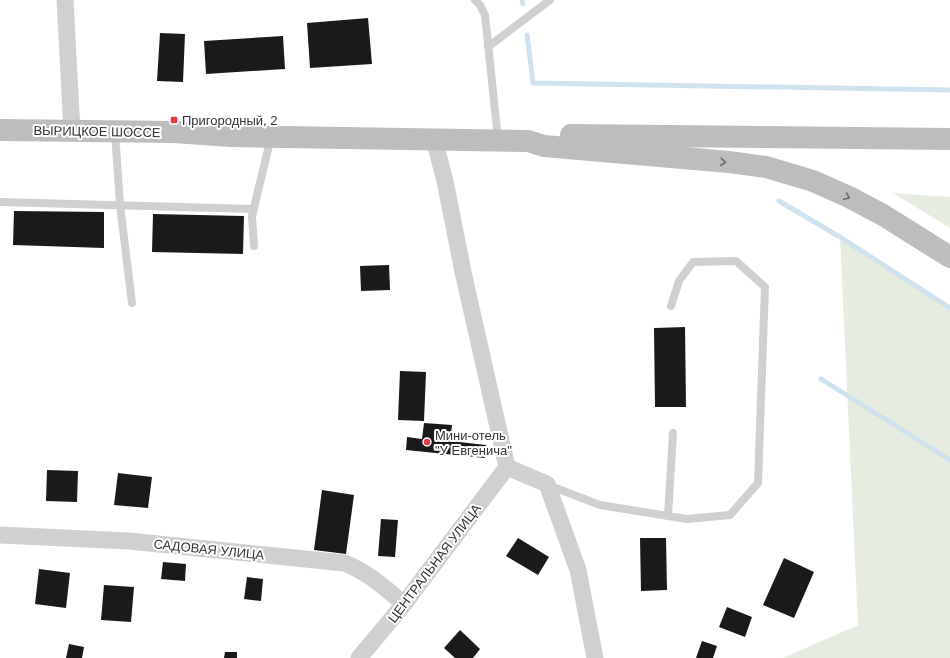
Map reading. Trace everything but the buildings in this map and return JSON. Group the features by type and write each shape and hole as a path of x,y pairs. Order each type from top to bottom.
{"main road":[{"name":"ВЫРИЦКОЕ ШОССЕ","path":"0,130 174,132 271,136 498,140 536,144"},
{"path":"829,138 950,130"},
{"path":"536,144 546,135 950,139"},
{"path":"536,144 950,150"},
{"path":"536,144 729,162 766,167 813,181 849,197 883,215 950,257"}],"street":[{"path":"65,0 72,131"},
{"path":"434,139 445,181 463,272 507,467 547,484 578,570 595,658"},
{"name":"ЦЕНТРАЛЬНАЯ УЛИЦА","path":"359,658 404,604 507,467"},
{"name":"САДОВАЯ УЛИЦА","path":"0,535 130,541 344,563 358,568 369,575 404,604"}],"lane":[{"path":"475,0 480,5 485,15 498,140"},
{"path":"488,47 550,0"},
{"path":"115,132 120,205 132,303"},
{"path":"254,246 252,216 271,136"},
{"path":"0,202 254,209"},
{"path":"547,484 600,505 687,519 730,515 758,483 765,286 736,261 693,262 679,281 671,306"},
{"path":"668,515 673,433"}],"shaded area":[{"path":"893,193 950,197 950,228"},
{"path":"840,237 950,308 950,658 783,658 858,625"}],"waterway":[{"path":"522,0 523,4"},
{"path":"527,35 533,83 950,90"},
{"path":"779,201 840,237 950,308"},
{"path":"821,379 950,460"}],"place":[{"name":"Пригородный, 2","path":"174,120"},
{"name":"Мини-отель \"У Евгенича\"","path":"427,442"}]}
